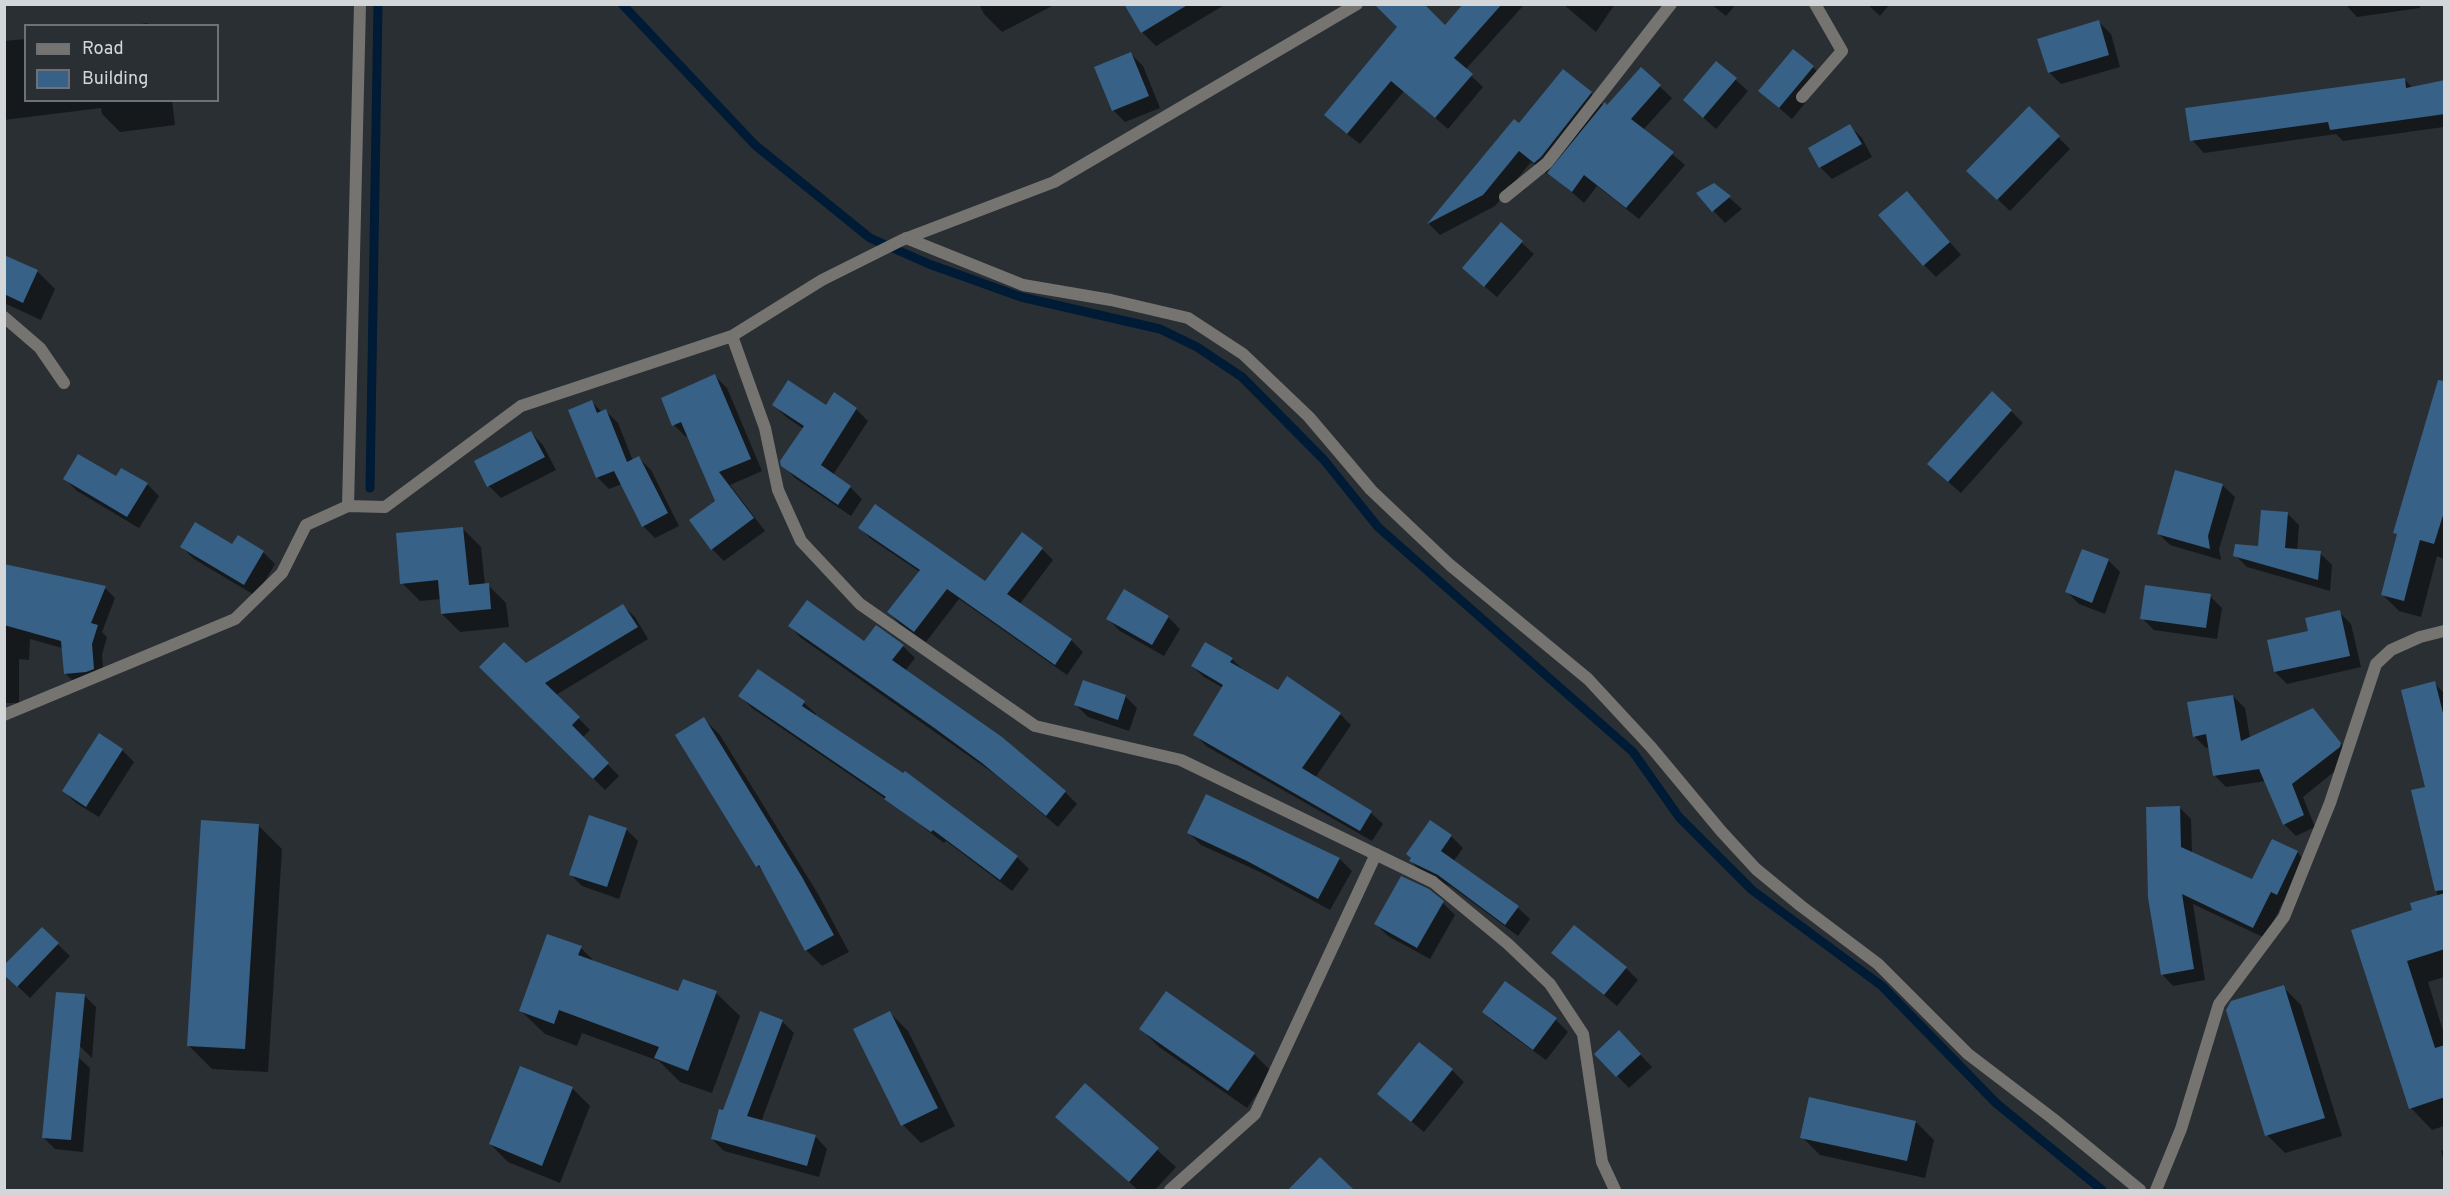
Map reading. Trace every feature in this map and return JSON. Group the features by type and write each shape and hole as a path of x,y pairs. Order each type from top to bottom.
{"street":[{"path":"348,506 360,4"},
{"path":"4,715 235,619 282,573 306,525 348,506 385,507 521,406 732,336 822,280 904,239 1054,182 1357,4"},
{"path":"1505,197 1548,163 1671,4"},
{"path":"1802,97 1842,51 1815,4"},
{"path":"904,239 1023,285 1111,300 1188,318 1244,354 1309,417 1371,490 1450,565 1588,679 1651,747 1756,869 1878,964 1968,1054 2052,1118 2140,1191"},
{"path":"4,317 40,348 63,383"},
{"path":"732,336 765,428 778,490 801,541 860,604 1035,726 1181,760 1432,882 1508,944 1551,984 1583,1034 1602,1162 1615,1191"},
{"path":"2156,1191 2181,1129 2219,1004 2284,917 2331,803 2376,664 2391,650 2420,637 2445,631"},
{"path":"1170,1191 1255,1114 1376,854"}],"building":[{"path":"1124,4 1189,4 1141,33"},
{"path":"1374,4 1424,4 1445,25 1463,4 1502,4 1454,58 1473,74 1435,118 1391,81 1347,134 1324,115 1397,27"},
{"path":"2099,20 2109,55 2048,73 2037,39"},
{"path":"1793,49 1814,66 1779,108 1758,91"},
{"path":"1131,52 1149,96 1112,111 1094,67"},
{"path":"1716,61 1737,78 1703,118 1683,100"},
{"path":"1641,67 1661,85 1631,119 1674,152 1626,208 1584,175 1572,192 1547,173 1605,102 1607,105"},
{"path":"1563,69 1592,92 1541,157 1534,163 1519,151 1483,195 1427,224 1514,119 1519,123"},
{"path":"2405,78 2406,88 2445,80 2445,114 2330,130 2328,122 2190,141 2185,108"},
{"path":"2029,106 2060,136 1997,200 1966,171"},
{"path":"1850,124 1862,144 1819,168 1808,148"},
{"path":"1714,183 1731,196 1712,212 1696,193"},
{"path":"1907,191 1950,242 1923,266 1878,215"},
{"path":"1501,222 1523,241 1484,287 1462,268"},
{"path":"4,255 38,270 23,303 4,294"},
{"path":"715,374 751,459 719,472 754,518 711,550 689,520 715,501 681,422 672,426 661,398"},
{"path":"788,380 826,405 834,392 857,408 821,465 851,486 838,505 781,466 780,461 804,426 772,405"},
{"path":"2438,380 2445,381 2445,509 2434,544 2420,540 2404,601 2381,595 2397,534 2393,533"},
{"path":"1992,391 2012,410 1948,482 1927,464"},
{"path":"592,400 597,413 606,409 627,462 639,456 668,513 642,527 614,471 596,478 568,410"},
{"path":"531,431 545,457 487,487 474,461"},
{"path":"78,454 116,476 121,468 148,483 127,517 63,479"},
{"path":"2175,470 2223,484 2208,536 2210,549 2157,534"},
{"path":"875,504 985,581 1022,532 1043,548 1007,594 1072,639 1055,665 947,589 914,632 887,612 920,570 858,528"},
{"path":"2261,510 2288,512 2285,548 2321,551 2318,580 2233,556 2235,544 2258,546"},
{"path":"195,522 232,544 238,535 264,551 244,585 180,547"},
{"path":"463,527 469,585 489,583 491,609 441,614 438,580 400,584 396,533"},
{"path":"2082,549 2109,559 2092,603 2065,592"},
{"path":"4,564 106,586 91,623 98,625 92,644 94,669 64,674 61,641 4,625"},
{"path":"2145,585 2211,594 2206,628 2140,619"},
{"path":"1124,589 1169,616 1152,645 1106,619"},
{"path":"807,600 864,641 876,625 904,645 892,660 1002,737 1066,791 1046,816 982,763 788,626"},
{"path":"623,604 638,627 545,683 580,717 572,725 609,763 593,779 479,667 504,642 526,663"},
{"path":"2340,610 2350,656 2274,672 2267,640 2308,631 2305,618"},
{"path":"1205,642 1233,658 1230,662 1278,690 1287,676 1341,713 1302,768 1372,811 1360,831 1193,735 1223,685 1191,666"},
{"path":"758,669 805,701 802,706 903,773 905,771 1018,856 1000,880 933,830 931,832 884,799 886,797 738,696"},
{"path":"1083,680 1126,695 1118,720 1074,705"},
{"path":"2435,681 2445,721 2445,890 2435,891 2411,790 2425,787 2401,690"},
{"path":"2233,695 2241,741 2313,708 2341,743 2340,747 2292,784 2304,815 2283,825 2259,769 2213,776 2206,734 2193,737 2187,702"},
{"path":"704,717 802,877 834,935 805,951 759,865 756,867 675,735"},
{"path":"99,733 123,749 86,807 62,791"},
{"path":"1206,794 1340,858 1318,899 1247,861 1187,833"},
{"path":"2180,806 2181,847 2252,879 2272,839 2298,851 2277,895 2271,892 2253,928 2182,894 2194,969 2161,975 2148,898 2146,807"},
{"path":"589,815 627,828 607,887 569,875"},
{"path":"201,820 259,824 245,1049 187,1046"},
{"path":"1430,820 1452,835 1441,851 1519,906 1505,925 1438,875 1409,861 1411,858 1406,854"},
{"path":"1401,876 1429,889 1444,901 1417,948 1374,924"},
{"path":"2445,893 2445,949 2407,961 2435,1048 2445,1045 2445,1097 2409,1109 2351,930 2412,910 2410,903"},
{"path":"1574,925 1627,967 1604,995 1551,953"},
{"path":"42,927 59,943 17,987 4,975 4,965"},
{"path":"547,934 582,946 578,955 678,991 683,979 717,991 688,1071 654,1058 659,1047 559,1010 554,1024 519,1011"},
{"path":"1505,981 1557,1018 1533,1050 1482,1012"},
{"path":"2284,985 2325,1118 2265,1136 2226,1010 2231,1001"},
{"path":"1166,991 1255,1053 1228,1091 1139,1029"},
{"path":"56,992 85,994 71,1140 42,1138"},
{"path":"760,1011 783,1020 747,1116 816,1135 807,1166 711,1139 719,1109 723,1110"},
{"path":"890,1011 938,1108 901,1126 853,1029"},
{"path":"1619,1030 1641,1054 1616,1077 1594,1054"},
{"path":"1419,1042 1453,1069 1411,1122 1377,1094"},
{"path":"520,1066 573,1087 542,1166 489,1144"},
{"path":"1085,1083 1159,1148 1129,1182 1055,1117"},
{"path":"1809,1097 1916,1121 1907,1161 1800,1138"},
{"path":"1320,1157 1355,1191 1287,1191"}],"waterway":[{"path":"370,488 378,4"},
{"path":"622,4 755,145 870,238 929,264 1021,297 1160,329 1197,347 1242,377 1324,460 1378,527 1633,752 1679,817 1752,890 1882,986 1996,1103 2102,1190"}]}
